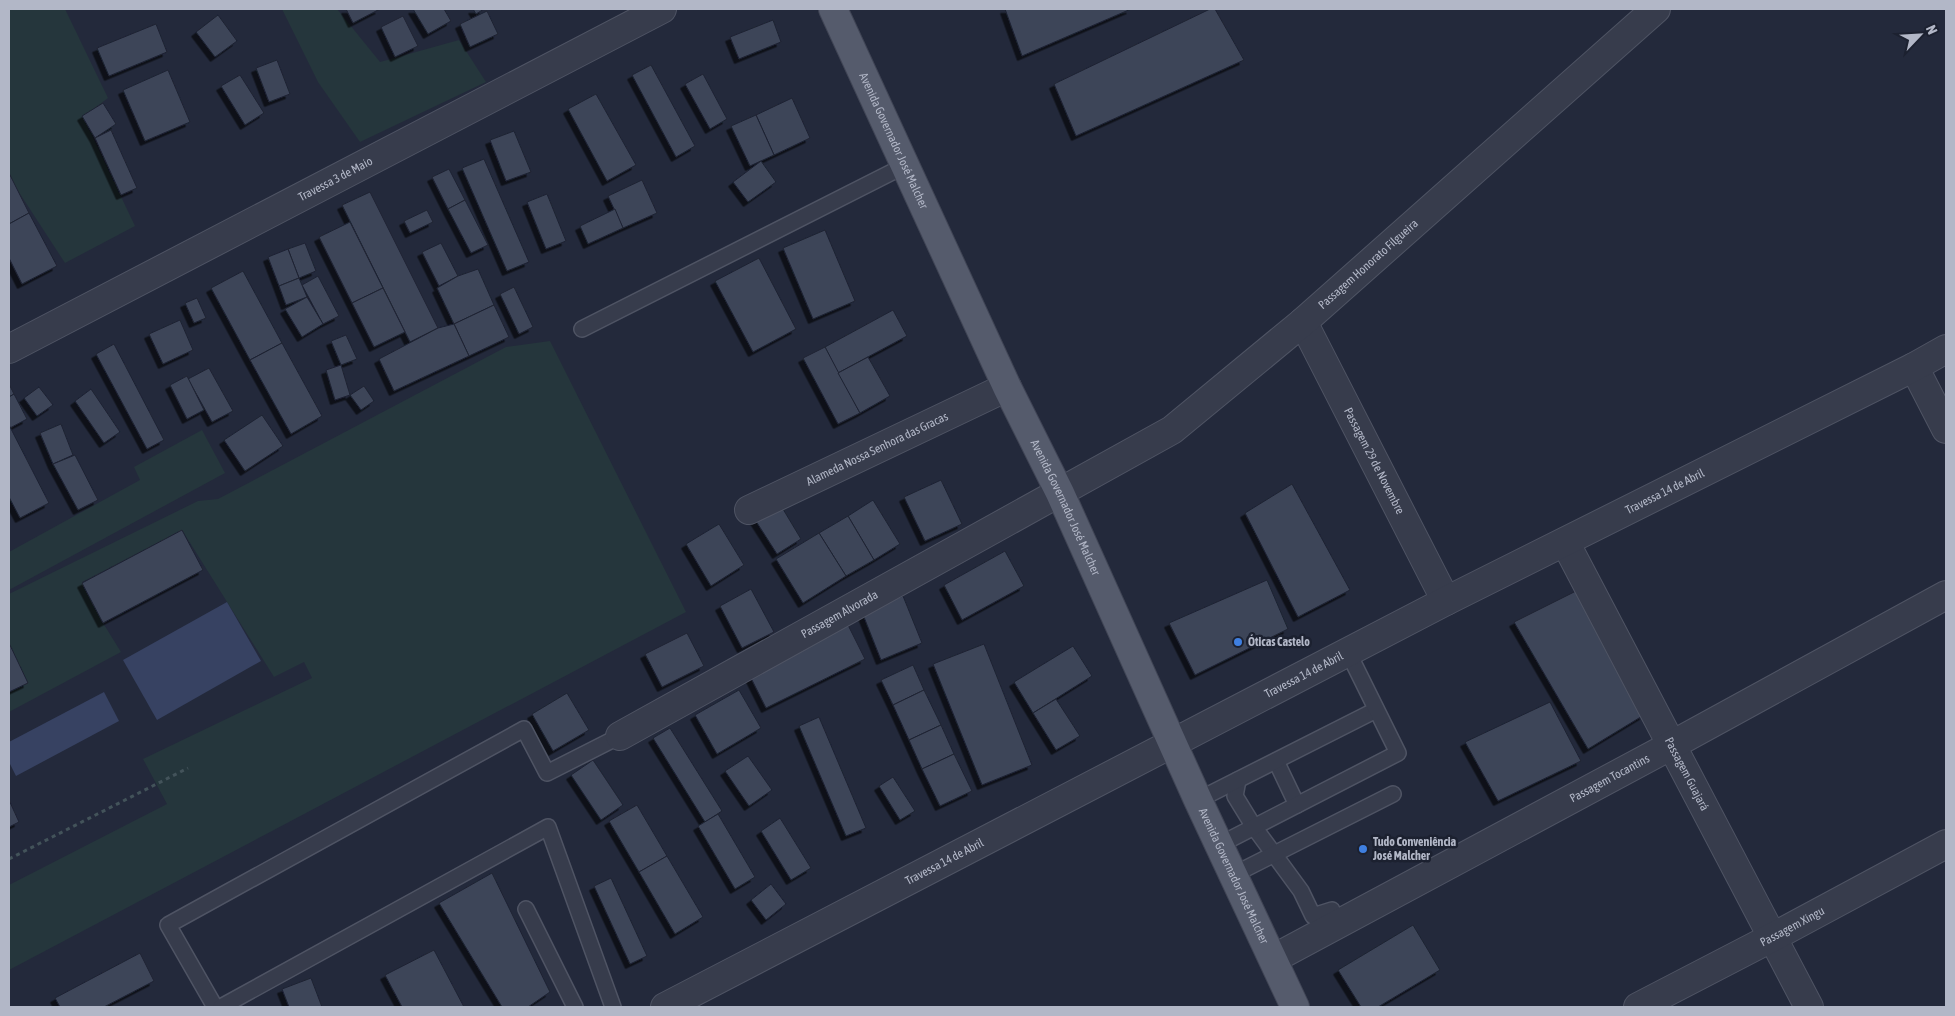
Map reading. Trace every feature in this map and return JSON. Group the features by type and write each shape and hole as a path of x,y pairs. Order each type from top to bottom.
{"main road":[{"name":"Avenida Governador José Malcher","path":"832,9 1007,387 1060,493 1172,744 1295,1007"}],"street":[{"name":"Travessa 3 de Maio","path":"9,349 662,9"},
{"name":"Passagem Honorato Filgueira","path":"1060,493 1172,430 1303,322 1656,9"},
{"name":"Passagem 29 de Novembre","path":"1303,322 1446,601"},
{"name":"Travessa 14 de Abril","path":"666,1007 1446,601 1946,349"},
{"path":"1914,366 1946,428"},
{"name":"Alameda Nossa Senhora das Gracas","path":"749,510 1007,387"},
{"name":"Passagem Alvorada","path":"620,736 1060,493"},
{"name":"Passagem Guajará","path":"1565,542 1809,1007"},
{"name":"Passagem Tocantins","path":"1273,959 1672,745 1946,595"},
{"name":"Passagem Xingu","path":"1638,1007 1772,938 1946,844"}],"lane":[{"path":"582,329 904,166"},
{"path":"1219,845 1398,753 1348,652"},
{"path":"1198,800 1376,710"},
{"path":"215,1007 168,925 524,729 547,773 620,736"},
{"path":"1276,761 1297,805"},
{"path":"1238,780 1235,796 1254,827 1302,891 1313,916 1332,910"},
{"path":"1233,875 1393,794"},
{"path":"221,1007 548,827 613,1007"},
{"path":"526,909 575,1007"}],"path":[{"path":"9,859 188,768"}],"shaded area":[{"path":"9,9 65,9 108,98 83,117 135,226 65,263 9,177"},
{"path":"282,9 337,9 380,62 459,40 486,82 360,142 318,82"},
{"path":"550,341 686,612 9,970 9,885 167,804 143,759 312,678 304,662 274,677 182,530 82,582 103,623 121,652 9,712 9,692 28,683 9,643 9,594 198,501 218,499 506,347"},
{"path":"202,430 225,473 9,590 9,552 140,480 134,467"}],"water":[{"path":"227,602 261,661 157,720 123,660"},
{"path":"104,692 119,721 16,776 9,762 9,742"}],"building":[{"path":"346,9 380,9 353,23"},
{"path":"413,9 444,9 451,21 428,34"},
{"path":"473,9 484,9 476,14"},
{"path":"1005,9 1131,9 1022,56"},
{"path":"1210,9 1215,9 1244,60 1076,136 1054,84"},
{"path":"487,11 498,34 470,47 460,24"},
{"path":"218,15 237,41 215,57 196,32"},
{"path":"403,16 418,46 395,57 381,27"},
{"path":"773,20 781,42 739,59 730,37"},
{"path":"156,24 167,52 109,76 97,48"},
{"path":"277,60 290,94 269,102 256,68"},
{"path":"651,65 695,146 676,157 632,75"},
{"path":"168,70 190,122 145,141 123,90"},
{"path":"703,74 727,119 710,129 685,84"},
{"path":"240,75 264,113 245,125 221,86"},
{"path":"596,94 636,165 607,181 568,109"},
{"path":"792,98 810,138 774,155 756,115"},
{"path":"103,103 116,124 95,138 82,116"},
{"path":"756,115 774,155 750,166 731,126"},
{"path":"111,130 137,188 121,195 95,138"},
{"path":"514,131 531,172 506,181 490,140"},
{"path":"484,159 529,262 507,271 462,168"},
{"path":"761,161 776,182 748,202 733,182"},
{"path":"449,169 465,200 448,209 432,177"},
{"path":"9,173 29,213 9,224"},
{"path":"642,180 657,213 623,228 608,196"},
{"path":"370,192 438,328 410,342 342,205"},
{"path":"547,194 566,241 546,249 527,202"},
{"path":"465,200 488,245 471,253 448,209"},
{"path":"615,209 623,228 588,244 580,226"},
{"path":"427,210 433,222 410,233 404,221"},
{"path":"29,213 57,266 22,284 9,258 9,224"},
{"path":"350,222 383,288 352,303 319,237"},
{"path":"825,230 855,301 813,319 783,248"},
{"path":"305,243 316,271 299,278 288,249"},
{"path":"441,243 458,276 439,286 422,252"},
{"path":"288,249 299,278 279,286 268,257"},
{"path":"759,258 796,329 753,352 715,281"},
{"path":"478,269 494,305 454,324 437,288 458,276"},
{"path":"243,271 282,343 250,360 211,288"},
{"path":"318,276 339,316 323,324 302,285"},
{"path":"299,278 307,297 286,305 279,286"},
{"path":"514,287 533,327 519,334 500,294"},
{"path":"383,288 405,332 374,347 352,303"},
{"path":"307,297 323,324 302,337 285,309"},
{"path":"197,298 206,318 194,323 185,303"},
{"path":"494,305 509,337 469,356 454,324"},
{"path":"893,310 907,336 838,373 825,347"},
{"path":"180,320 193,350 163,364 149,334"},
{"path":"454,324 469,356 394,391 379,359 438,328"},
{"path":"346,335 357,359 341,365 331,341"},
{"path":"282,343 322,416 291,434 250,360"},
{"path":"114,344 164,440 147,449 96,354"},
{"path":"825,347 860,413 838,424 803,358"},
{"path":"868,357 890,396 860,413 838,373"},
{"path":"341,365 350,395 335,400 326,370"},
{"path":"209,368 233,411 212,422 188,379"},
{"path":"187,376 204,410 187,419 170,385"},
{"path":"9,384 14,394 9,397"},
{"path":"364,386 374,401 361,410 350,395"},
{"path":"39,387 53,405 37,416 24,398"},
{"path":"91,389 120,432 104,443 75,401"},
{"path":"14,394 27,419 10,428 9,397"},
{"path":"262,415 283,446 245,471 224,440"},
{"path":"61,424 73,455 53,464 40,433"},
{"path":"9,425 49,503 20,518 9,497"},
{"path":"75,455 98,500 78,510 53,464"},
{"path":"941,480 962,524 925,541 904,497"},
{"path":"1292,484 1350,590 1298,617 1245,513"},
{"path":"777,499 801,539 777,554 752,515"},
{"path":"873,500 900,544 874,560 848,516"},
{"path":"848,516 874,560 846,576 819,533"},
{"path":"719,524 744,565 711,586 686,544"},
{"path":"182,530 203,570 103,623 82,583"},
{"path":"819,533 846,576 803,603 776,559"},
{"path":"1005,551 1024,586 962,620 944,585"},
{"path":"1267,580 1288,629 1195,675 1169,623"},
{"path":"751,589 774,632 742,648 720,606"},
{"path":"1578,590 1644,715 1588,749 1514,622"},
{"path":"903,596 922,643 881,660 862,612"},
{"path":"846,621 865,659 766,708 747,670"},
{"path":"687,633 704,666 662,687 645,654"},
{"path":"9,643 28,683 9,692"},
{"path":"984,644 1032,765 982,785 933,664"},
{"path":"1073,646 1092,676 1033,713 1014,682"},
{"path":"913,665 924,690 893,705 881,680"},
{"path":"739,690 761,728 717,754 695,715"},
{"path":"924,690 941,725 909,740 893,705"},
{"path":"567,693 589,730 553,751 532,714"},
{"path":"1056,699 1080,736 1056,750 1033,713"},
{"path":"1550,702 1581,761 1498,801 1465,742"},
{"path":"819,717 866,828 846,836 799,726"},
{"path":"941,725 954,754 922,769 909,740"},
{"path":"670,728 722,811 705,822 653,738"},
{"path":"954,754 972,791 940,806 922,769"},
{"path":"748,756 772,790 749,806 725,771"},
{"path":"593,760 623,805 601,820 571,775"},
{"path":"893,777 915,811 900,820 879,786"},
{"path":"9,800 19,822 9,827"},
{"path":"637,805 667,856 639,872 609,821"},
{"path":"718,814 755,877 735,889 698,826"},
{"path":"780,818 811,868 791,880 761,831"},
{"path":"667,856 703,917 675,934 639,872"},
{"path":"492,873 550,992 528,1007 502,1007 439,903"},
{"path":"611,878 647,956 630,964 594,886"},
{"path":"771,884 786,904 766,920 751,900"},
{"path":"1413,925 1440,970 1378,1007 1361,1007 1338,970"},
{"path":"434,950 464,1007 402,1007 385,975"},
{"path":"140,953 154,981 104,1007 60,1007 55,998"},
{"path":"311,978 322,1007 289,1007 282,989"}],"place":[{"name":"Óticas Castelo","path":"1238,642"},
{"name":"Tudo Conveniência José Malcher","path":"1363,849"}]}
